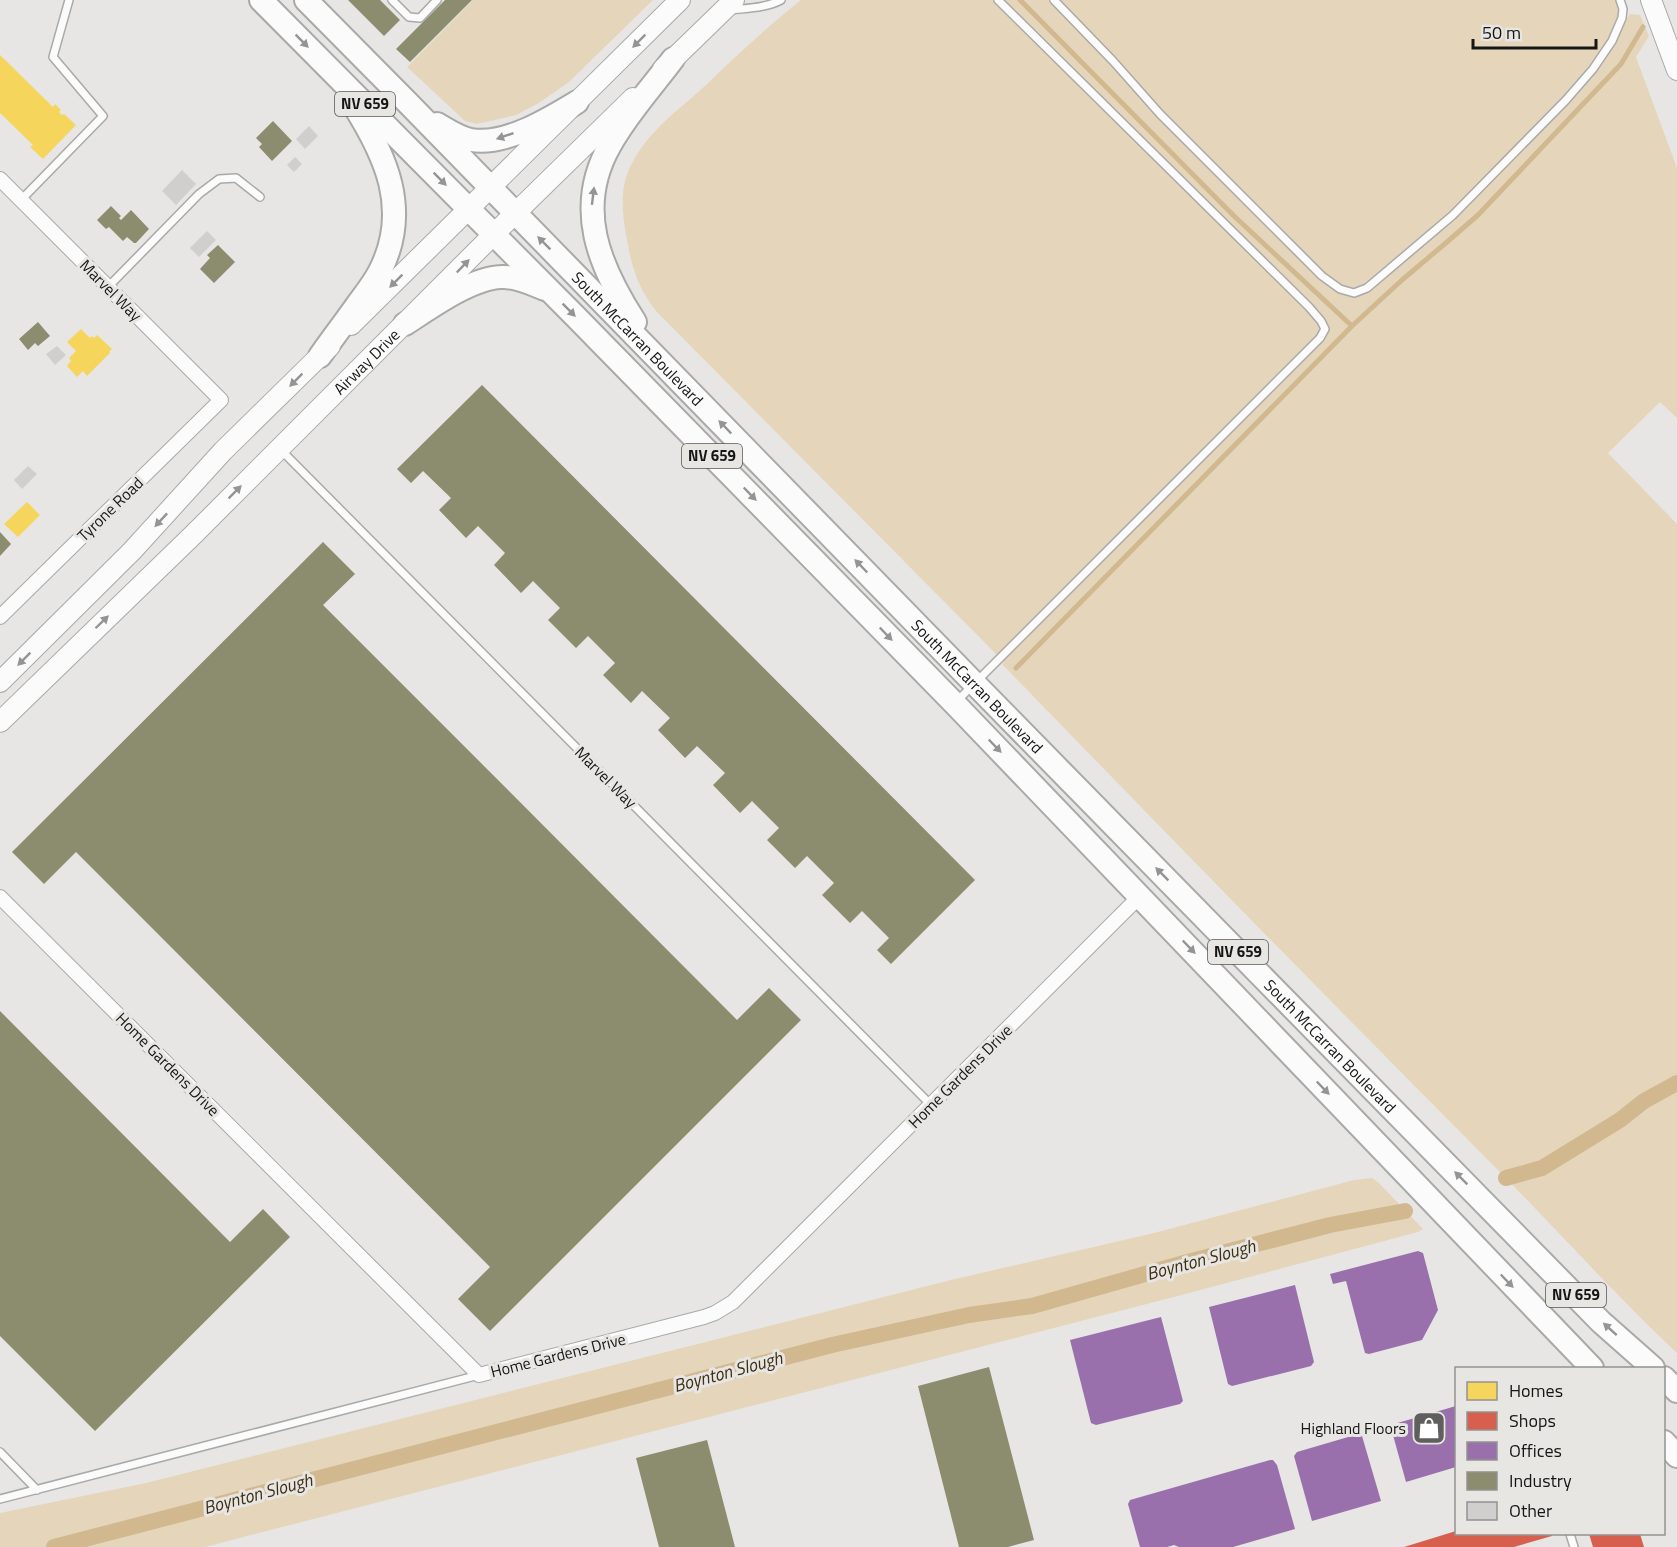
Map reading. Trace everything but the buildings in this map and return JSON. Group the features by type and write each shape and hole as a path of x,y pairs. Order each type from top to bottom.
{"main road":[{"name":"South McCarran Boulevard","path":"261,0 550,291 952,706 1140,896 1591,1367"},
{"name":"South McCarran Boulevard","path":"306,0 1601,1322 1652,1367"},
{"path":"0,682 132,551 223,452 680,0"},
{"path":"1651,0 1677,70"},
{"name":"Airway Drive","path":"0,722 728,5"},
{"path":"658,358 609,278 599,253 591,208 600,165 610,145 673,59"},
{"path":"320,356 380,272 393,233 394,213 393,192 388,172 364,122 332,71"},
{"path":"417,113 459,136 483,141 498,139 530,127 577,102"},
{"path":"405,324 471,285 502,276 550,291"},
{"path":"1140,896 1158,899 1176,908 1296,1030 1333,1062 1373,1089"},
{"path":"1665,1379 1677,1390"},
{"path":"1665,1443 1677,1456"}],"street":[{"name":"Marvel Way","path":"0,179 221,400"},
{"name":"Tyrone Road","path":"0,617 221,400"},
{"name":"Home Gardens Drive","path":"0,897 479,1376 704,1317 726,1308 1140,896"}],"lane":[{"path":"21,200 103,116 53,57 69,0"},
{"path":"392,0 409,17 420,18 437,0"},
{"path":"728,5 757,7 781,0"},
{"path":"952,706 1320,338 1324,329 1321,321 1309,307 998,0"},
{"path":"1054,0 1160,114 1322,276 1340,290 1354,293 1367,288 1453,214 1566,100 1593,69 1612,41 1623,18 1620,0"},
{"path":"108,287 205,189 219,179 236,178 260,197"},
{"name":"Marvel Way","path":"280,448 931,1105"},
{"path":"0,1499 479,1376"},
{"path":"0,1452 37,1490"}],"shaded area":[{"path":"473,0 653,0 569,82 539,103 516,115 477,124 465,121 407,67"},
{"path":"801,0 1616,0 1624,23 1630,14 1640,15 1649,36 1636,57 1677,168 1677,418 1660,402 1608,453 1677,524 1677,1353 1122,788 1002,664 1004,662 650,303 634,271 625,230 623,196 625,181 631,166 638,152 658,128 752,41"},
{"path":"1372,1178 1423,1229 1174,1297 205,1547 0,1547 0,1513 146,1483 951,1280 1154,1233 1354,1180"}],"waterway":[{"path":"1020,0 1234,216 1352,326"},
{"path":"1016,668 1352,326 1478,215 1621,64 1643,27"},
{"name":"Boynton Slough","path":"1506,1178 1542,1168 1620,1120 1644,1101 1677,1083"},
{"name":"Boynton Slough","path":"54,1547 832,1345 969,1315 1032,1306 1330,1225 1405,1211"}],"place":[{"name":"Highland Floors","path":"1429,1428"}]}
